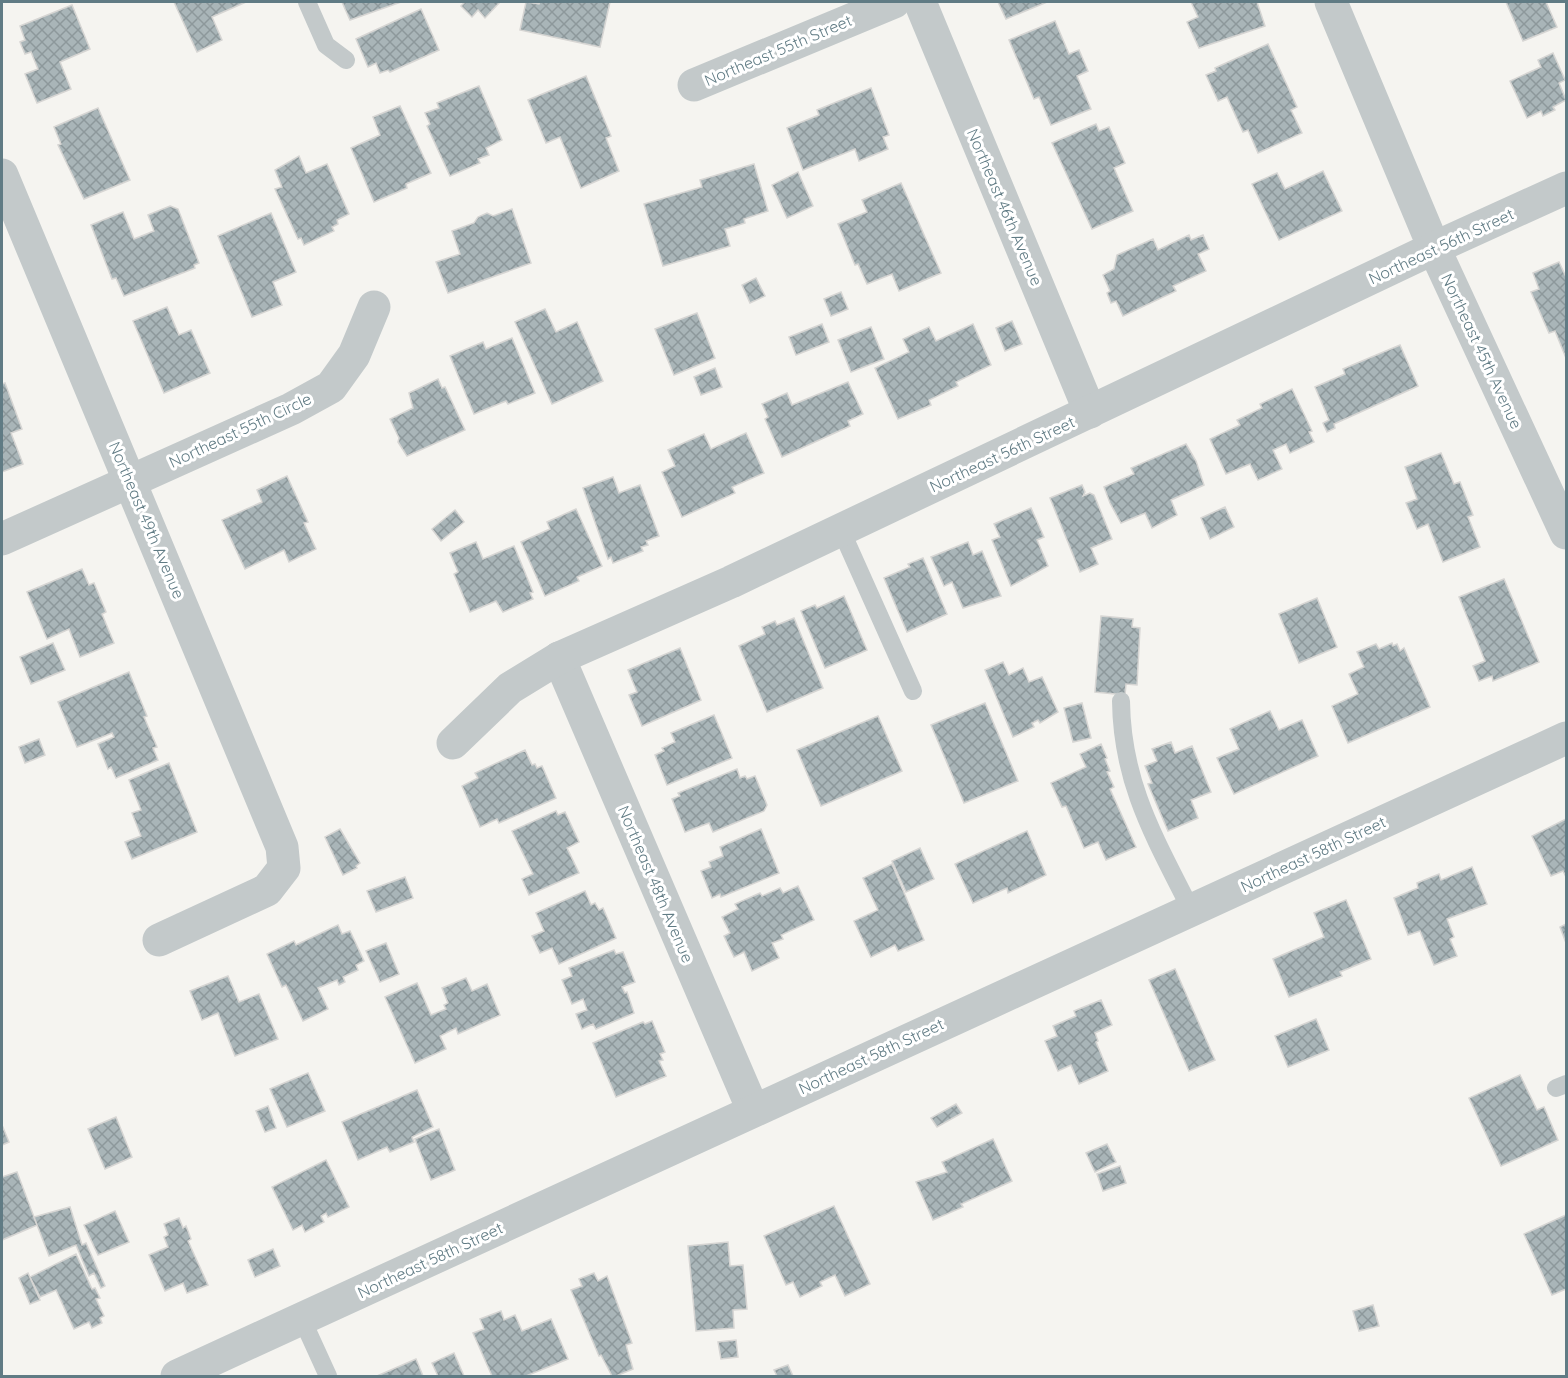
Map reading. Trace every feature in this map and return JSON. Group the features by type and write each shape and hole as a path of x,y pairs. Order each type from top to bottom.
{"street":[{"name":"Northeast 55th Street","path":"694,85 894,2"},
{"name":"Northeast 46th Avenue","path":"920,2 1090,412"},
{"name":"Northeast 45th Avenue","path":"1331,2 1434,248 1566,533"},
{"name":"Northeast 49th Avenue","path":"2,175 282,847 284,868 267,890 159,940"},
{"name":"Northeast 56th Street","path":"453,743 510,688 559,658 841,530 1434,248 1566,189"},
{"name":"Northeast 55th Circle","path":"131,481 291,410 331,387 354,355 374,307"},
{"path":"2,539 131,481"},
{"name":"Northeast 48th Avenue","path":"559,658 753,1110"},
{"name":"Northeast 58th Street","path":"177,1377 753,1110 1566,738"}],"lane":[{"path":"307,2 326,45 346,60"},
{"path":"841,530 913,692"},
{"path":"1121,701 1121,734 1131,780 1146,821 1191,910"},
{"path":"302,1319 328,1377"}],"building":[{"path":"174,2 246,2 212,17 222,40 197,52"},
{"path":"342,2 401,2 350,20"},
{"path":"465,2 500,2 485,18 478,10 472,17 461,6"},
{"path":"526,2 539,4 540,2 610,2 600,47 520,30"},
{"path":"998,2 1047,2 1006,19"},
{"path":"1191,2 1257,2 1265,26 1199,48 1187,22 1198,17"},
{"path":"1506,2 1546,2 1557,27 1523,41"},
{"path":"72,5 90,49 60,62 71,89 37,103 25,74 38,69 31,52 25,54 20,42 25,40 20,26"},
{"path":"421,9 439,50 390,72 388,70 380,73 376,63 368,67 356,39"},
{"path":"1055,21 1069,54 1079,50 1088,71 1077,76 1091,109 1051,125 1039,97 1034,99 1009,40"},
{"path":"1268,44 1297,107 1291,110 1302,133 1258,153 1248,130 1243,132 1227,97 1218,101 1206,75 1216,71 1215,68"},
{"path":"1553,53 1565,80 1559,83 1566,100 1553,107 1555,110 1543,116 1541,111 1527,118 1510,81 1541,67 1538,60"},
{"path":"586,76 611,136 606,138 619,171 581,188 560,137 546,143 528,100"},
{"path":"479,86 502,140 486,148 489,155 478,159 480,163 450,176 427,126 430,124 425,113 439,108 437,103"},
{"path":"871,88 889,135 883,137 888,149 859,161 855,149 803,170 787,128 819,115 817,110"},
{"path":"400,106 431,173 406,184 407,188 374,202 351,148 380,135 373,117"},
{"path":"98,108 130,180 84,199 58,145 61,144 54,127"},
{"path":"1096,124 1099,131 1109,127 1125,163 1114,168 1133,211 1092,229 1052,143"},
{"path":"299,156 306,173 327,164 349,214 337,220 338,224 332,227 334,231 304,245 301,238 298,239 275,189 282,187 275,170"},
{"path":"754,164 768,211 744,219 745,223 725,229 730,246 663,266 644,204 702,187 700,180"},
{"path":"1323,171 1342,211 1279,240 1252,184 1277,173 1285,189"},
{"path":"798,172 813,206 787,218 772,185"},
{"path":"901,183 941,273 899,291 892,274 867,284 858,264 855,265 838,224 867,212 862,200"},
{"path":"170,206 178,209 199,263 194,265 195,268 124,296 116,278 112,279 91,225 123,212 134,239 154,231 148,215"},
{"path":"512,209 531,263 448,293 436,262 460,254 452,231 474,223 478,217 487,213 493,216"},
{"path":"271,213 296,272 273,282 282,305 252,317 218,236"},
{"path":"1189,235 1191,240 1203,235 1209,249 1198,254 1206,271 1173,286 1176,291 1123,316 1116,301 1111,303 1107,293 1110,291 1103,275 1114,269 1117,255 1153,239 1158,250"},
{"path":"1559,262 1566,277 1566,358 1555,331 1549,333 1531,292 1539,289 1533,273"},
{"path":"756,278 765,296 750,303 742,285"},
{"path":"841,292 848,309 831,316 824,299"},
{"path":"167,307 179,335 191,330 210,373 164,393 133,321"},
{"path":"545,309 556,332 577,322 603,381 552,404 515,322"},
{"path":"697,313 715,358 674,375 655,329"},
{"path":"1012,321 1022,344 1005,351 996,328"},
{"path":"822,324 829,342 796,355 789,337"},
{"path":"973,324 991,365 956,382 958,386 929,400 931,405 898,419 875,368 909,352 903,339 929,327 936,341"},
{"path":"871,327 884,359 851,372 838,340"},
{"path":"512,338 535,393 508,404 506,401 474,414 450,356 483,342 486,349"},
{"path":"1400,345 1418,386 1334,424 1335,428 1327,432 1323,423 1329,420 1315,387 1345,374 1343,369"},
{"path":"715,368 722,387 701,395 694,377"},
{"path":"438,379 442,388 445,387 465,430 407,456 398,442 399,438 390,419 413,408 409,393"},
{"path":"848,382 863,414 848,421 850,426 782,457 765,419 768,417 762,404 787,393 792,405"},
{"path":"5,383 22,429 11,433 23,464 2,472 2,384"},
{"path":"1292,389 1312,431 1309,432 1314,442 1290,453 1286,444 1273,450 1282,469 1258,480 1250,464 1226,474 1210,439 1240,425 1237,420 1262,408 1260,404"},
{"path":"746,433 764,473 732,487 735,493 682,517 662,472 675,466 668,450 704,434 711,449"},
{"path":"1186,444 1196,461 1204,485 1171,500 1177,515 1152,528 1145,513 1121,523 1104,487 1134,474 1131,468"},
{"path":"1441,453 1454,484 1460,482 1473,515 1468,517 1480,547 1443,562 1428,524 1417,529 1406,503 1417,499 1405,467"},
{"path":"287,476 308,522 304,523 316,549 289,562 284,550 245,569 222,520 262,502 257,490"},
{"path":"613,477 619,493 640,485 659,536 646,541 648,545 641,547 643,551 613,563 611,557 608,559 583,488"},
{"path":"1082,485 1085,492 1083,496 1090,493 1094,495 1112,539 1091,548 1098,564 1080,572 1050,498"},
{"path":"1225,507 1234,527 1210,539 1201,518"},
{"path":"1031,508 1044,537 1037,540 1048,566 1011,586 992,540 1000,537 994,524"},
{"path":"576,509 602,566 577,577 579,581 545,596 521,542 550,529 547,522"},
{"path":"455,510 464,522 441,541 432,529"},
{"path":"476,542 483,559 514,546 533,592 530,593 533,599 503,612 496,601 470,612 454,574 458,572 450,553"},
{"path":"968,542 973,555 982,551 1001,596 963,608 952,582 944,586 931,557"},
{"path":"923,558 947,614 907,632 884,578 910,567 908,564"},
{"path":"82,569 89,585 94,583 106,612 102,614 114,643 80,657 69,629 47,639 27,592"},
{"path":"1504,579 1539,662 1493,681 1492,676 1479,681 1473,666 1485,661 1459,597"},
{"path":"844,596 867,650 825,668 801,611 815,605 817,608"},
{"path":"1317,598 1337,647 1299,663 1279,614"},
{"path":"1101,616 1133,619 1132,627 1140,628 1137,685 1126,684 1125,695 1095,692"},
{"path":"794,618 823,688 767,712 739,646 765,634 762,627 775,621 777,625"},
{"path":"53,643 65,670 31,684 20,657"},
{"path":"1392,643 1393,646 1397,644 1400,651 1404,648 1430,707 1348,743 1332,706 1358,694 1349,674 1364,667 1357,652 1376,644 1379,649"},
{"path":"680,648 701,700 642,726 629,695 637,692 628,670"},
{"path":"1003,662 1009,675 1023,668 1029,682 1042,677 1058,712 1040,723 1038,720 1032,723 1034,727 1013,737 985,670"},
{"path":"129,672 147,716 144,717 157,747 153,748 158,760 116,778 111,767 108,769 98,744 114,737 112,733 77,747 58,702"},
{"path":"985,703 1018,781 964,803 931,725"},
{"path":"1082,703 1091,738 1073,742 1064,708"},
{"path":"1270,711 1279,730 1302,720 1318,756 1234,794 1217,758 1239,749 1230,729"},
{"path":"714,715 732,758 667,785 655,755 664,751 662,748 675,742 671,733"},
{"path":"878,716 902,771 821,806 797,750"},
{"path":"39,739 45,755 25,763 19,747"},
{"path":"1171,742 1175,753 1192,746 1211,792 1191,800 1198,818 1168,831 1148,784 1152,783 1145,766 1157,761 1152,749"},
{"path":"1101,744 1110,771 1107,772 1114,787 1110,789 1136,847 1106,860 1098,842 1084,848 1066,806 1062,807 1051,783 1086,767 1080,754"},
{"path":"525,750 532,765 535,764 537,768 542,766 556,798 499,823 497,819 480,827 462,786 478,778 475,773"},
{"path":"169,763 197,832 132,859 125,842 141,836 132,813 141,810 129,780"},
{"path":"737,769 740,778 745,776 747,779 755,776 767,805 764,811 713,832 709,823 685,832 672,799 680,796 678,793"},
{"path":"556,811 558,815 565,812 579,842 567,848 579,873 529,895 522,879 533,874 512,831"},
{"path":"1566,819 1566,877 1563,871 1551,876 1532,836"},
{"path":"340,829 360,863 356,866 357,868 343,875 325,837"},
{"path":"761,829 779,873 721,897 720,894 712,898 701,871 711,867 709,862 723,856 720,847"},
{"path":"1027,831 1046,875 1008,893 1007,888 973,903 955,864"},
{"path":"920,848 934,879 906,892 892,861"},
{"path":"892,864 924,940 898,951 895,945 871,957 854,921 878,910 863,878"},
{"path":"1472,867 1487,904 1447,919 1454,937 1450,939 1457,956 1434,965 1420,931 1408,935 1394,898 1418,888 1417,883 1439,874 1441,880"},
{"path":"405,877 413,898 376,912 367,891"},
{"path":"798,886 814,920 781,935 783,939 772,943 779,958 752,971 744,952 734,957 724,936 730,933 722,917 738,909 735,904 760,893 762,896 780,888 783,893"},
{"path":"585,891 591,905 595,903 599,910 603,908 616,938 559,964 552,948 540,953 532,936 544,931 536,913"},
{"path":"1346,900 1371,959 1340,972 1342,976 1289,997 1273,959 1324,937 1314,913"},
{"path":"1566,924 1566,943 1560,927"},
{"path":"338,925 342,934 350,931 364,961 356,965 358,970 343,977 345,982 339,985 337,980 318,988 328,1009 303,1021 286,985 282,987 267,954 294,941 296,945"},
{"path":"386,943 399,974 380,982 366,951"},
{"path":"614,950 616,954 623,952 635,982 622,987 625,993 627,992 634,1013 596,1029 593,1024 582,1029 576,1014 587,1010 583,999 572,1004 562,980 572,976 569,968"},
{"path":"1175,969 1215,1060 1189,1071 1149,980"},
{"path":"228,976 239,1002 259,994 278,1039 235,1056 218,1013 202,1020 190,991"},
{"path":"466,978 472,991 487,984 500,1015 458,1034 456,1028 440,1036 446,1049 415,1063 385,997 417,983 431,1015 446,1009 444,1005 448,1003 442,988"},
{"path":"1101,1000 1112,1025 1095,1033 1098,1041 1096,1042 1108,1071 1079,1084 1071,1065 1058,1071 1045,1041 1057,1036 1053,1026 1076,1016 1074,1011"},
{"path":"1316,1019 1329,1050 1288,1067 1275,1036"},
{"path":"652,1021 665,1052 660,1054 663,1060 659,1061 666,1076 616,1097 593,1043 643,1022 645,1024"},
{"path":"308,1073 325,1111 287,1127 270,1089"},
{"path":"1520,1075 1537,1110 1544,1107 1558,1140 1501,1166 1469,1098"},
{"path":"417,1090 433,1127 412,1137 414,1142 390,1152 387,1147 358,1160 342,1122"},
{"path":"956,1104 962,1113 937,1127 931,1118"},
{"path":"268,1106 276,1128 265,1132 256,1111"},
{"path":"116,1117 132,1157 105,1169 88,1129"},
{"path":"2,1125 9,1142 2,1145"},
{"path":"439,1129 455,1170 431,1180 415,1139"},
{"path":"993,1139 1012,1181 961,1204 963,1207 933,1220 916,1182 947,1172 942,1162"},
{"path":"1107,1144 1116,1162 1095,1172 1086,1153"},
{"path":"326,1160 349,1207 328,1217 326,1213 321,1216 324,1222 305,1232 302,1225 293,1230 272,1187"},
{"path":"1120,1166 1126,1183 1103,1191 1097,1174"},
{"path":"17,1172 37,1225 2,1240 2,1177"},
{"path":"834,1206 870,1284 845,1296 835,1275 820,1282 822,1286 800,1297 793,1282 786,1285 764,1236"},
{"path":"70,1207 82,1245 86,1243 105,1286 101,1288 94,1273 89,1276 76,1245 49,1256 34,1217"},
{"path":"115,1211 129,1242 98,1255 84,1225"},
{"path":"1566,1215 1566,1289 1552,1295 1524,1234"},
{"path":"179,1218 183,1228 186,1226 191,1239 188,1241 208,1285 187,1293 183,1283 165,1291 149,1255 168,1247 164,1237 168,1235 164,1224"},
{"path":"728,1242 730,1266 743,1265 747,1309 733,1310 734,1328 696,1331 688,1246"},
{"path":"273,1249 280,1266 255,1277 248,1260"},
{"path":"76,1254 92,1289 95,1288 100,1298 96,1299 104,1316 100,1318 102,1323 92,1328 89,1322 74,1329 56,1290 40,1297 30,1277"},
{"path":"28,1273 40,1300 30,1304 19,1278"},
{"path":"594,1273 598,1281 607,1276 632,1343 626,1345 633,1369 616,1376 612,1376 601,1355 599,1356 571,1290 582,1286 579,1279"},
{"path":"1373,1305 1379,1326 1359,1331 1353,1311"},
{"path":"501,1311 504,1320 515,1315 522,1331 551,1319 568,1359 526,1376 492,1376 473,1333 484,1329 480,1319"},
{"path":"736,1340 738,1357 721,1359 718,1342"},
{"path":"454,1353 464,1376 438,1376 432,1363"},
{"path":"416,1359 423,1376 377,1376"},
{"path":"788,1365 793,1376 777,1376 774,1370"}]}
